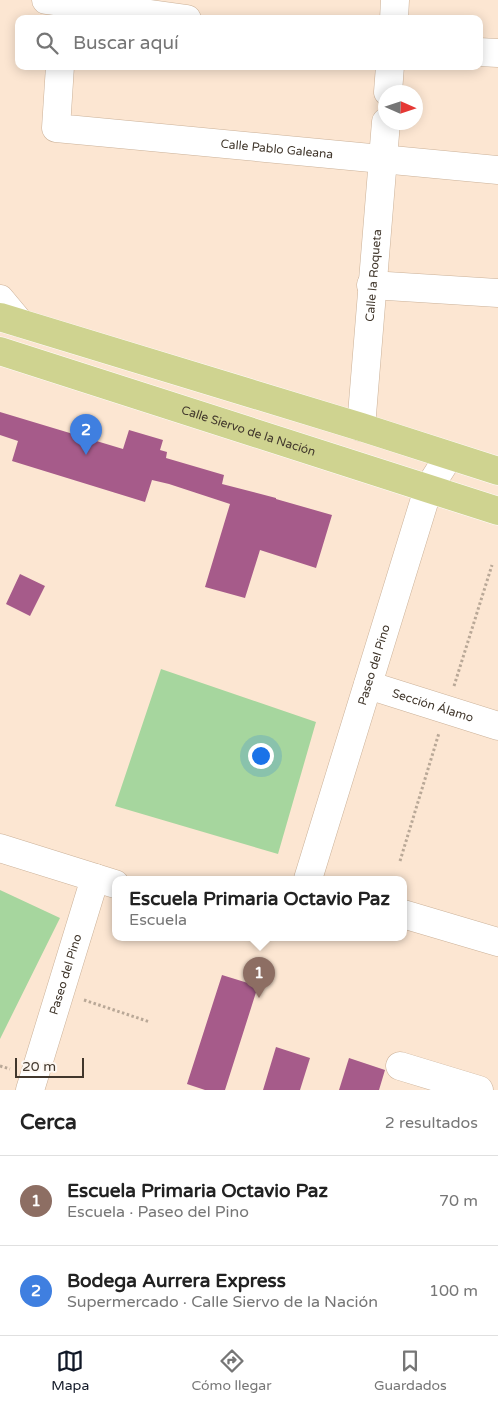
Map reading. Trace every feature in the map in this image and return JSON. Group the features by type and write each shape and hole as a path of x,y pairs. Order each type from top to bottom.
{"main road":[{"path":"10,320 361,427 498,471"},
{"name":"Calle Siervo de la Nación","path":"0,351 498,511"}],"street":[{"path":"394,15 395,0"},
{"path":"59,5 150,15"},
{"path":"483,52 498,53"},
{"name":"Calle Pablo Galeana","path":"60,70 56,128 498,170"},
{"path":"389,85 390,70"},
{"name":"Calle la Roqueta","path":"361,427 385,130"},
{"path":"372,285 498,294"},
{"path":"0,298 10,320"},
{"name":"Paseo del Pino","path":"309,876 428,489 448,456"},
{"name":"Sección Álamo","path":"368,685 498,726"},
{"path":"0,848 105,881"},
{"name":"Paseo del Pino","path":"30,1090 60,992 105,881"},
{"path":"407,915 498,942"},
{"path":"400,1066 479,1090"}],"path":[{"path":"60,992 150,1022"}],"green space":[{"path":"161,669 316,722 278,854 115,806"},
{"path":"0,890 60,918 0,1039"}],"building":[{"path":"0,412 123,449 129,430 163,440 160,450 167,452 166,458 224,475 222,484 332,515 316,568 260,550 245,598 205,587 230,504 152,480 145,502 12,461 18,441 0,435"},
{"path":"20,574 45,586 30,616 6,604"},
{"path":"222,975 258,986 225,1090 205,1090 187,1084"},
{"path":"276,1047 310,1058 300,1090 263,1090"},
{"path":"349,1058 385,1070 379,1090 339,1090"}],"place":[{"name":"Bodega Aurrera Express","path":"86,455"},
{"name":"Escuela Primaria Octavio Paz","path":"259,998"}]}
